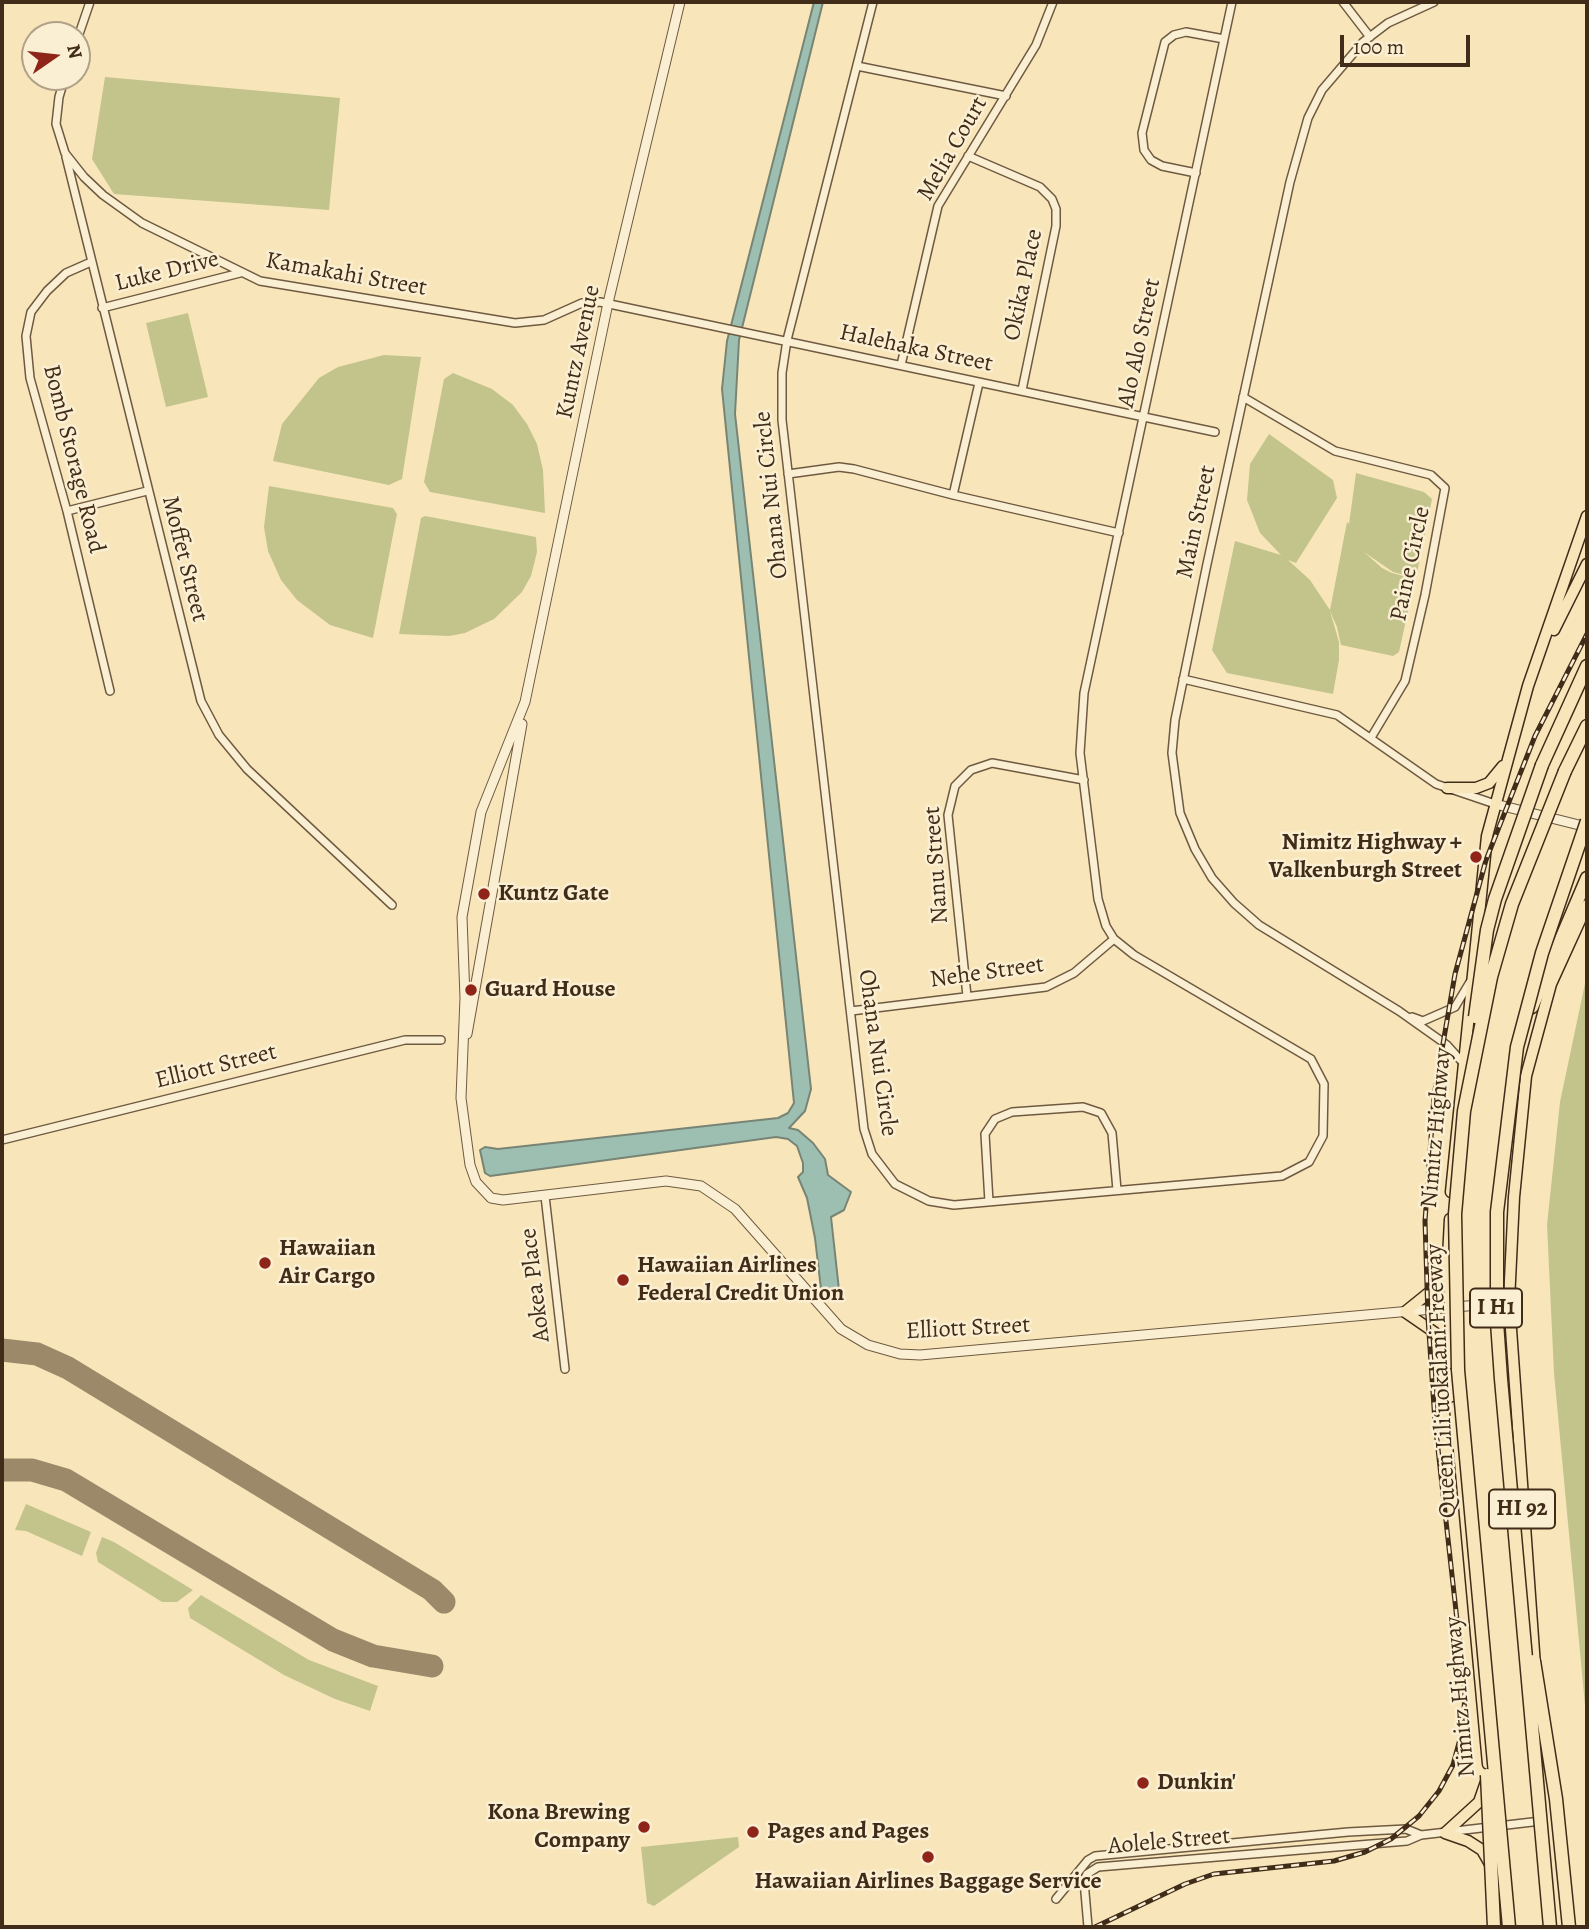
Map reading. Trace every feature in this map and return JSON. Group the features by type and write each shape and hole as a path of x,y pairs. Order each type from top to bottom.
{"highway":[{"path":"1464,1111 1487,930 1542,765 1587,666"},
{"name":"Queen Liliʻuokalani Freeway","path":"1509,1927 1458,1370 1454,1275 1456,1202 1464,1111 1494,965 1525,870 1565,771 1587,726"},
{"name":"I H1","path":"1550,1927 1500,1368 1496,1269 1500,1171 1517,1047 1542,953 1587,821"},
{"path":"1517,1047 1547,969 1587,878"},
{"path":"1472,1534 1494,1927"},
{"path":"1519,1570 1553,1779 1569,1927"}],"main road":[{"name":"Nimitz Highway","path":"1503,1927 1452,1355 1448,1258 1453,1164 1486,849 1495,804 1528,686 1587,516"},
{"path":"1528,686 1587,564"},
{"path":"1447,788 1476,789 1489,783 1505,764"},
{"name":"HI 92","path":"1558,1927 1519,1477 1509,1301 1514,1197 1526,1076 1550,984 1587,905"},
{"path":"1448,1258 1436,1287 1405,1312 1434,1332 1452,1355"},
{"path":"1489,1775 1479,1802 1445,1833 1468,1841 1482,1850 1497,1875"}],"street":[{"path":"84,21 90,2"},
{"name":"Kuntz Avenue","path":"464,1043 521,740 522,711 608,303 680,2"},
{"name":"Ohana Nui Circle","path":"873,2 787,341 781,395 864,1129 878,1165 905,1191 929,1201 954,1205 1282,1176 1296,1171 1314,1157 1321,1143 1325,1091 1320,1071 1306,1054 1134,955 1114,939"},
{"name":"Melia Court","path":"901,365 932,225 947,189 1036,45 1053,2"},
{"name":"Alo Alo Street","path":"1084,780 1079,733 1084,693 1232,2"},
{"path":"1343,2 1370,37"},
{"name":"Main Street","path":"1434,2 1388,23 1370,37 1341,64 1308,118 1298,148 1243,397 1183,679 1173,742 1175,786 1180,813 1195,849 1212,878 1234,903 1259,925 1399,1011 1447,1045 1464,1064"},
{"path":"1196,173 1154,162 1143,150 1142,133 1165,42 1174,35 1186,32 1224,39"},
{"path":"857,66 1006,96"},
{"name":"Kamakahi Street","path":"61,91 57,124 65,153 103,195 142,223 260,281 515,323 544,320 582,303 608,303"},
{"name":"Moffet Street","path":"65,153 201,701 219,735 247,769 392,905"},
{"name":"Okika Place","path":"968,156 1040,187 1052,199 1056,209 1056,226 1022,390"},
{"name":"Bomb Storage Road","path":"90,262 66,274 47,290 32,312 26,336 30,378 67,511 110,691"},
{"name":"Luke Drive","path":"102,308 240,273"},
{"name":"Halehaka Street","path":"608,303 1215,432"},
{"path":"953,495 979,383"},
{"name":"Paine Circle","path":"1243,397 1335,451 1431,475 1445,488 1425,595 1405,681 1372,737"},
{"path":"788,474 839,467 854,469 1119,533"},
{"path":"67,511 147,491"},
{"path":"1183,679 1315,707 1337,715 1436,784 1495,804 1587,827"},
{"name":"Kuntz Avenue","path":"464,1043 462,917 481,812 522,711"},
{"name":"Nanu Street","path":"967,996 948,815 955,786 971,770 999,763 1084,780"},
{"path":"1084,780 1098,899 1106,926 1114,939"},
{"name":"Nehe Street","path":"851,1011 1035,989 1056,984 1114,939"},
{"name":"Main Street","path":"1399,1011 1423,1021 1435,1018 1455,1007 1474,975"},
{"name":"Elliott Street","path":"2,1140 405,1040 441,1040"},
{"name":"Elliott Street","path":"464,1043 461,1098 470,1165 484,1194 497,1200 666,1181 701,1186 735,1209 841,1329 868,1345 900,1354 934,1354 1450,1309 1509,1301"},
{"path":"989,1202 985,1134 995,1119 1012,1112 1089,1107 1101,1113 1112,1133 1117,1189"},
{"name":"Aokea Place","path":"545,1196 565,1369"},
{"name":"Aolele Street","path":"1088,1927 1087,1874 1098,1867 1407,1841 1421,1835 1493,1824 1548,1820"},
{"name":"Aolele Street","path":"1056,1899 1087,1860 1095,1856 1406,1829 1421,1835"},
{"path":"1310,1837 1311,1848"},
{"path":"1122,1865 1127,1853"}],"green space":[{"path":"105,77 340,98 329,210 114,194 92,159"},
{"path":"188,313 208,397 166,407 146,323"},
{"path":"384,355 421,357 402,479 389,485 273,461 282,424 319,378 338,367"},
{"path":"453,373 492,389 513,405 527,424 537,444 543,470 545,513 430,492 424,482 444,379"},
{"path":"1269,434 1333,480 1337,498 1296,563 1288,560 1310,580 1330,610 1347,522 1349,524 1356,473 1424,492 1432,499 1416,578 1393,572 1364,552 1382,568 1392,573 1415,579 1399,652 1393,656 1341,645 1330,611 1339,642 1333,694 1227,673 1212,650 1235,541 1281,555 1260,533 1247,500 1250,464"},
{"path":"269,486 393,508 397,514 373,638 330,625 297,600 281,580 268,551 264,527"},
{"path":"425,516 536,537 537,552 531,576 522,592 494,619 465,633 449,636 399,634 421,518"},
{"path":"1587,974 1587,1727 1554,1373 1547,1225 1560,1102"},
{"path":"26,1504 91,1532 82,1556 26,1531 15,1530"},
{"path":"102,1537 193,1590 177,1602 162,1602 98,1562 96,1553"},
{"path":"201,1595 309,1660 378,1686 370,1711 335,1699 284,1675 190,1618 188,1608"},
{"path":"738,1837 739,1847 654,1906 647,1903 641,1847"}],"shaded area":[{"path":"814,2 823,2 739,340 735,414 811,1089 805,1111 789,1128 798,1130 813,1143 825,1159 828,1175 851,1192 844,1210 831,1217 840,1299 826,1296 821,1289 807,1198 798,1177 803,1172 803,1163 797,1146 788,1139 776,1137 490,1176 485,1173 480,1150 485,1147 498,1149 778,1118 788,1113 794,1103 722,389 727,341"}],"taxiway":[{"path":"2,1350 37,1354 68,1368 432,1590 444,1602"},
{"path":"2,1470 32,1470 66,1480 333,1640 373,1656 432,1666"}],"railway":[{"path":"1095,1927 1185,1884 1214,1874 1334,1861 1365,1852 1391,1839 1419,1816 1439,1791 1453,1765 1463,1728 1465,1692 1435,1422 1428,1318 1425,1221 1434,1096 1455,974 1486,860 1535,736 1587,634"}],"place":[{"name":"Nimitz Highway + Valkenburgh Street","path":"1476,857"},
{"name":"Kuntz Gate","path":"484,894"},
{"name":"Guard House","path":"471,990"},
{"name":"Hawaiian Air Cargo","path":"265,1263"},
{"name":"Hawaiian Airlines Federal Credit Union","path":"623,1280"},
{"name":"Dunkin'","path":"1143,1783"},
{"name":"Kona Brewing Company","path":"644,1827"},
{"name":"Pages and Pages","path":"753,1832"},
{"name":"Hawaiian Airlines Baggage Service","path":"928,1857"}]}
